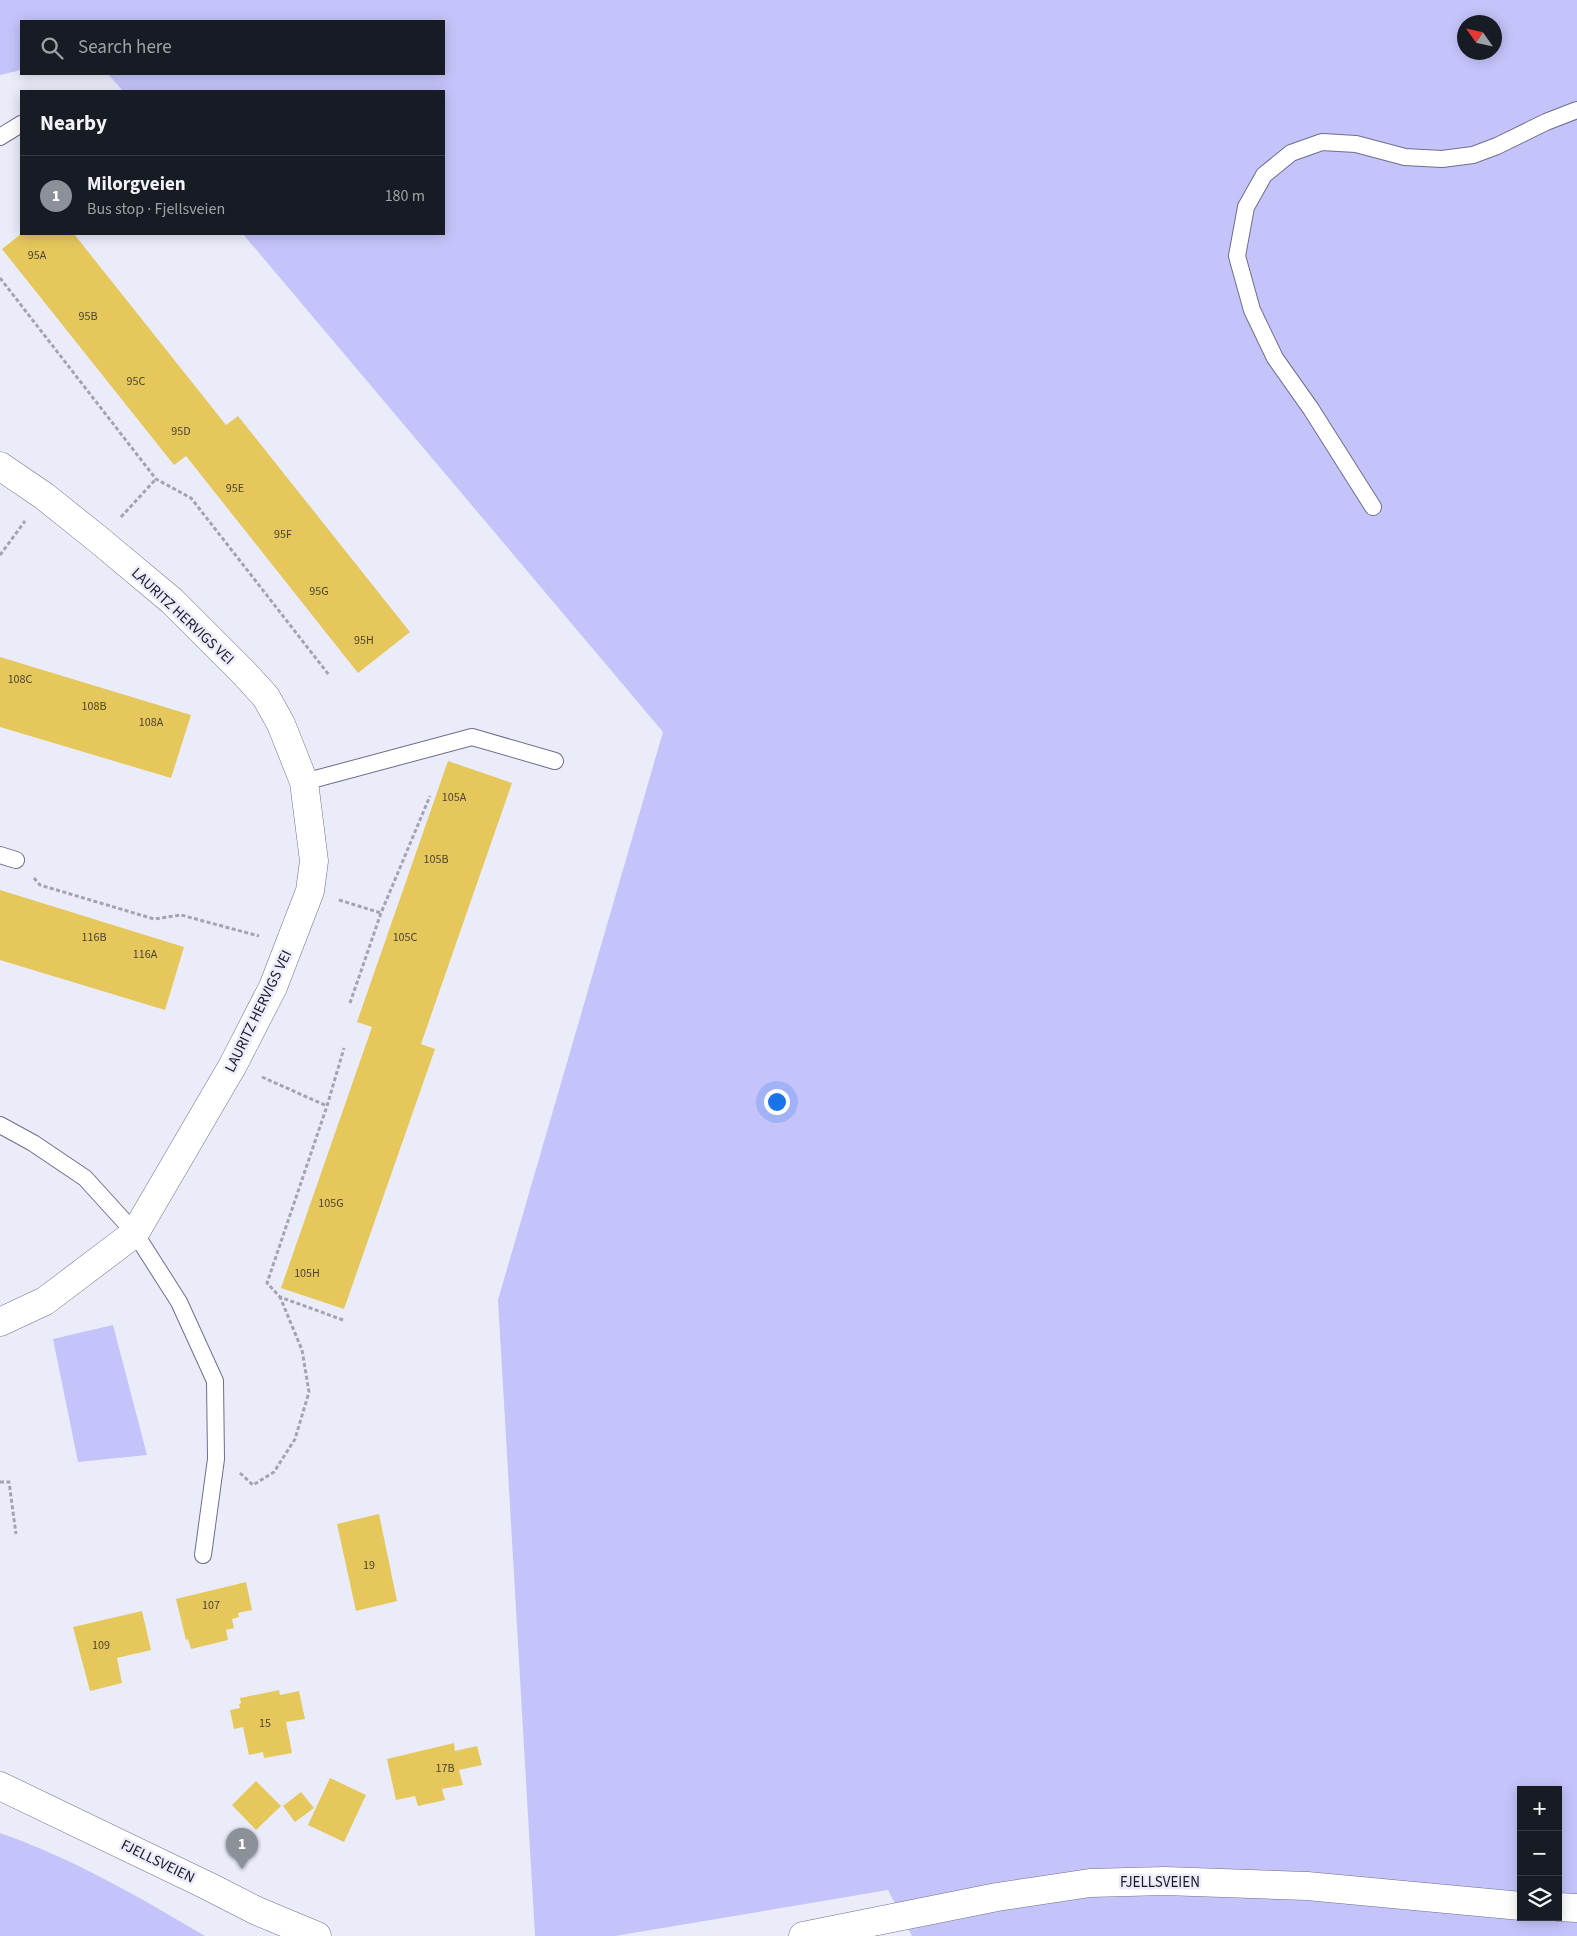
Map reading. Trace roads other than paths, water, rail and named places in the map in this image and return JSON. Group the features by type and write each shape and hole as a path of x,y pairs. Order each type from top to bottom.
{"street":[{"name":"LAURITZ HERVIGS VEI","path":"0,466 44,496 172,601 266,697 281,724 304,782 314,861 310,891 273,987 233,1065 135,1233 45,1301 0,1322"},
{"name":"FJELLSVEIEN","path":"0,1786 257,1911 317,1936"},
{"name":"FJELLSVEIEN","path":"803,1936 997,1897 1090,1882 1165,1881 1307,1886 1517,1906"},
{"path":"1562,1907 1577,1908"}],"lane":[{"path":"1374,508 1311,409 1275,358 1252,310 1238,256 1246,206 1264,176 1291,153 1322,142 1356,144 1405,157 1442,159 1473,156 1546,122 1577,110"},
{"path":"0,137 20,125"},
{"path":"304,782 472,736 555,761"},
{"path":"0,855 16,860"},
{"path":"0,1125 34,1143 85,1178 135,1233 179,1302 215,1381 216,1459 203,1555"}],"place":[{"name":"Milorgveien","path":"242,1869"}]}
